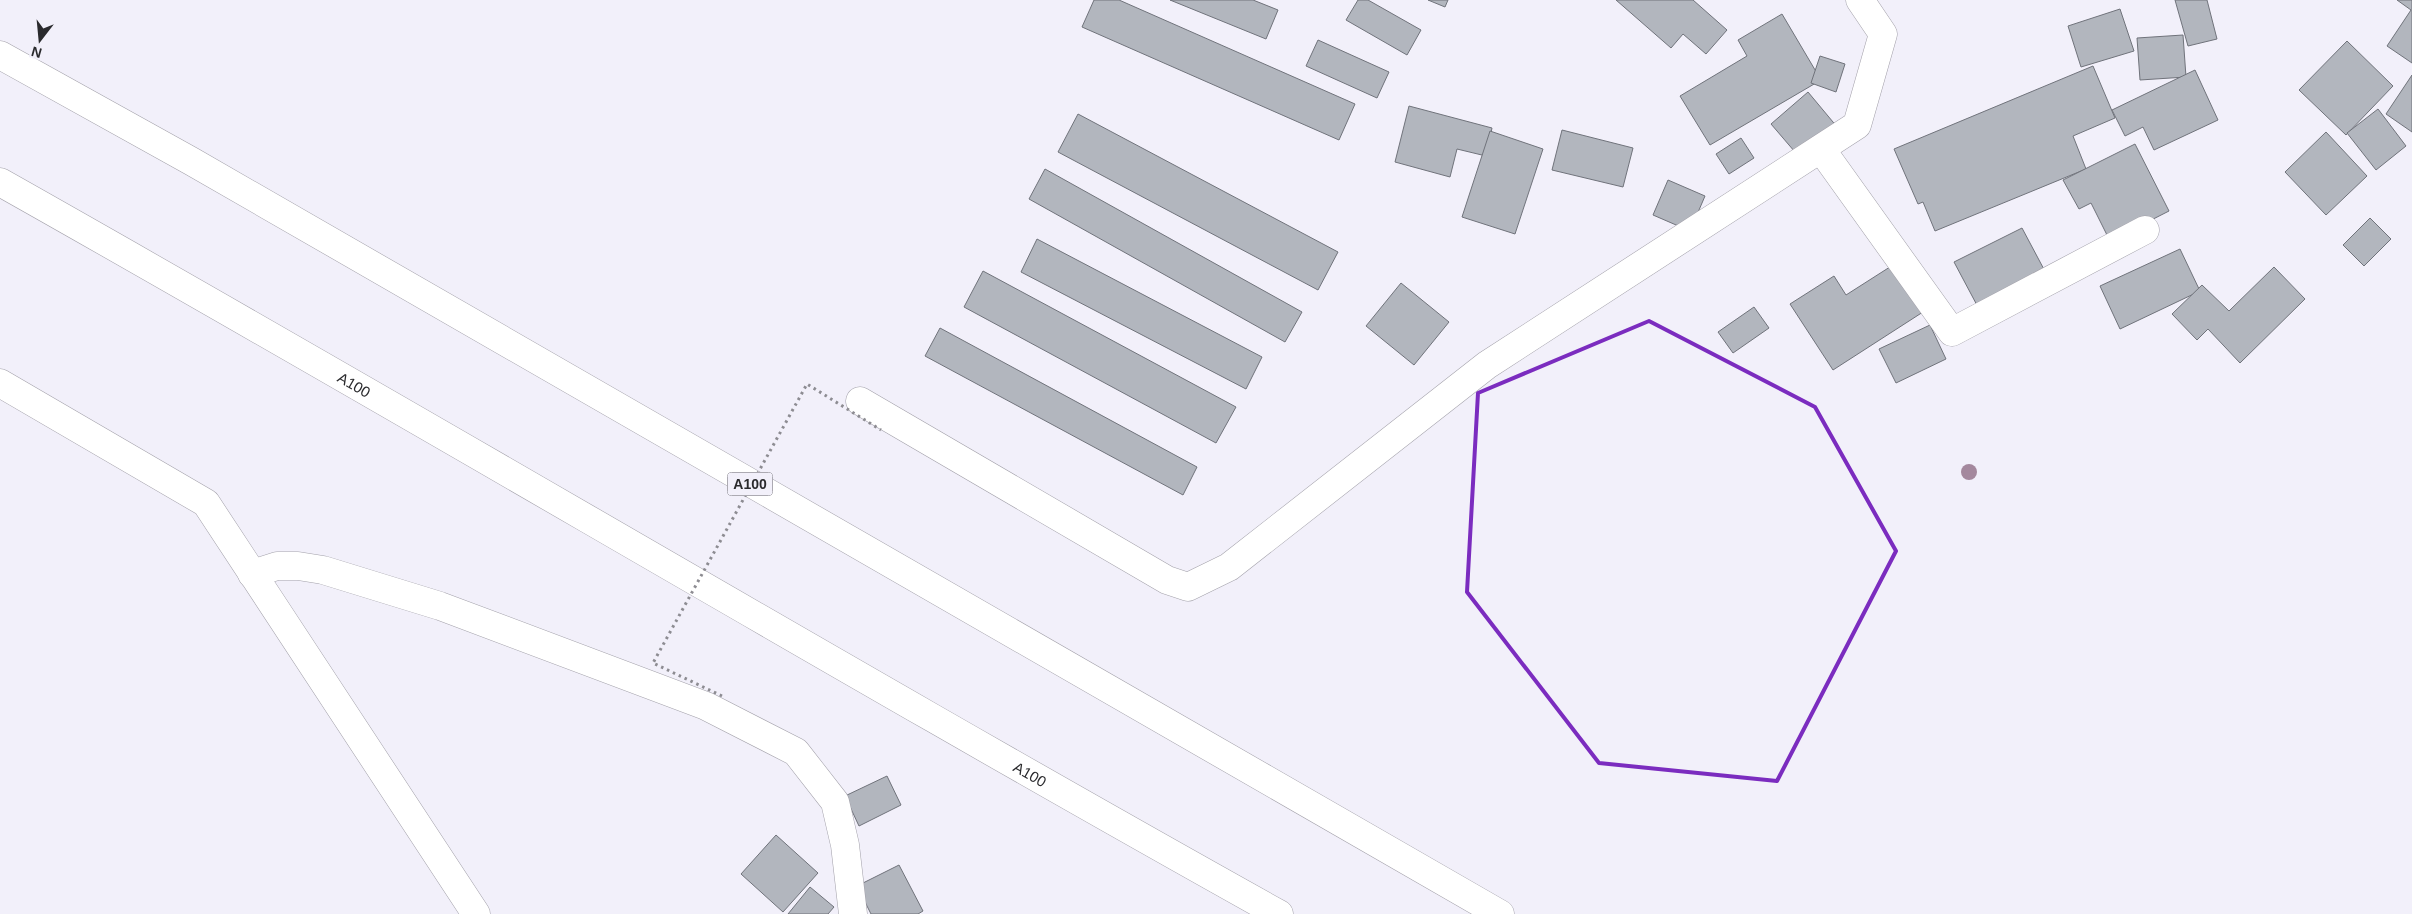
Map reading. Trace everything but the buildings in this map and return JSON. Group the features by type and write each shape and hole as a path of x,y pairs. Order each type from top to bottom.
{"main road":[{"path":"860,401 1167,580 1188,586 1229,567 1487,366 1858,125 1883,34 1860,0"},
{"name":"A100","path":"0,55 191,161 1500,914"},
{"path":"1821,149 1952,332 2145,230"},
{"name":"A100","path":"0,182 358,386 1049,786 1279,914"},
{"path":"0,384 206,504 476,914"},
{"path":"252,574 277,566 298,566 323,570 440,606 706,706 796,752 835,802 845,845 853,914"}],"path":[{"path":"722,696 653,662 807,384 881,430"}],"highlighted area":[{"path":"1649,321 1815,407 1896,551 1777,781 1599,763 1467,592 1478,393"}]}
